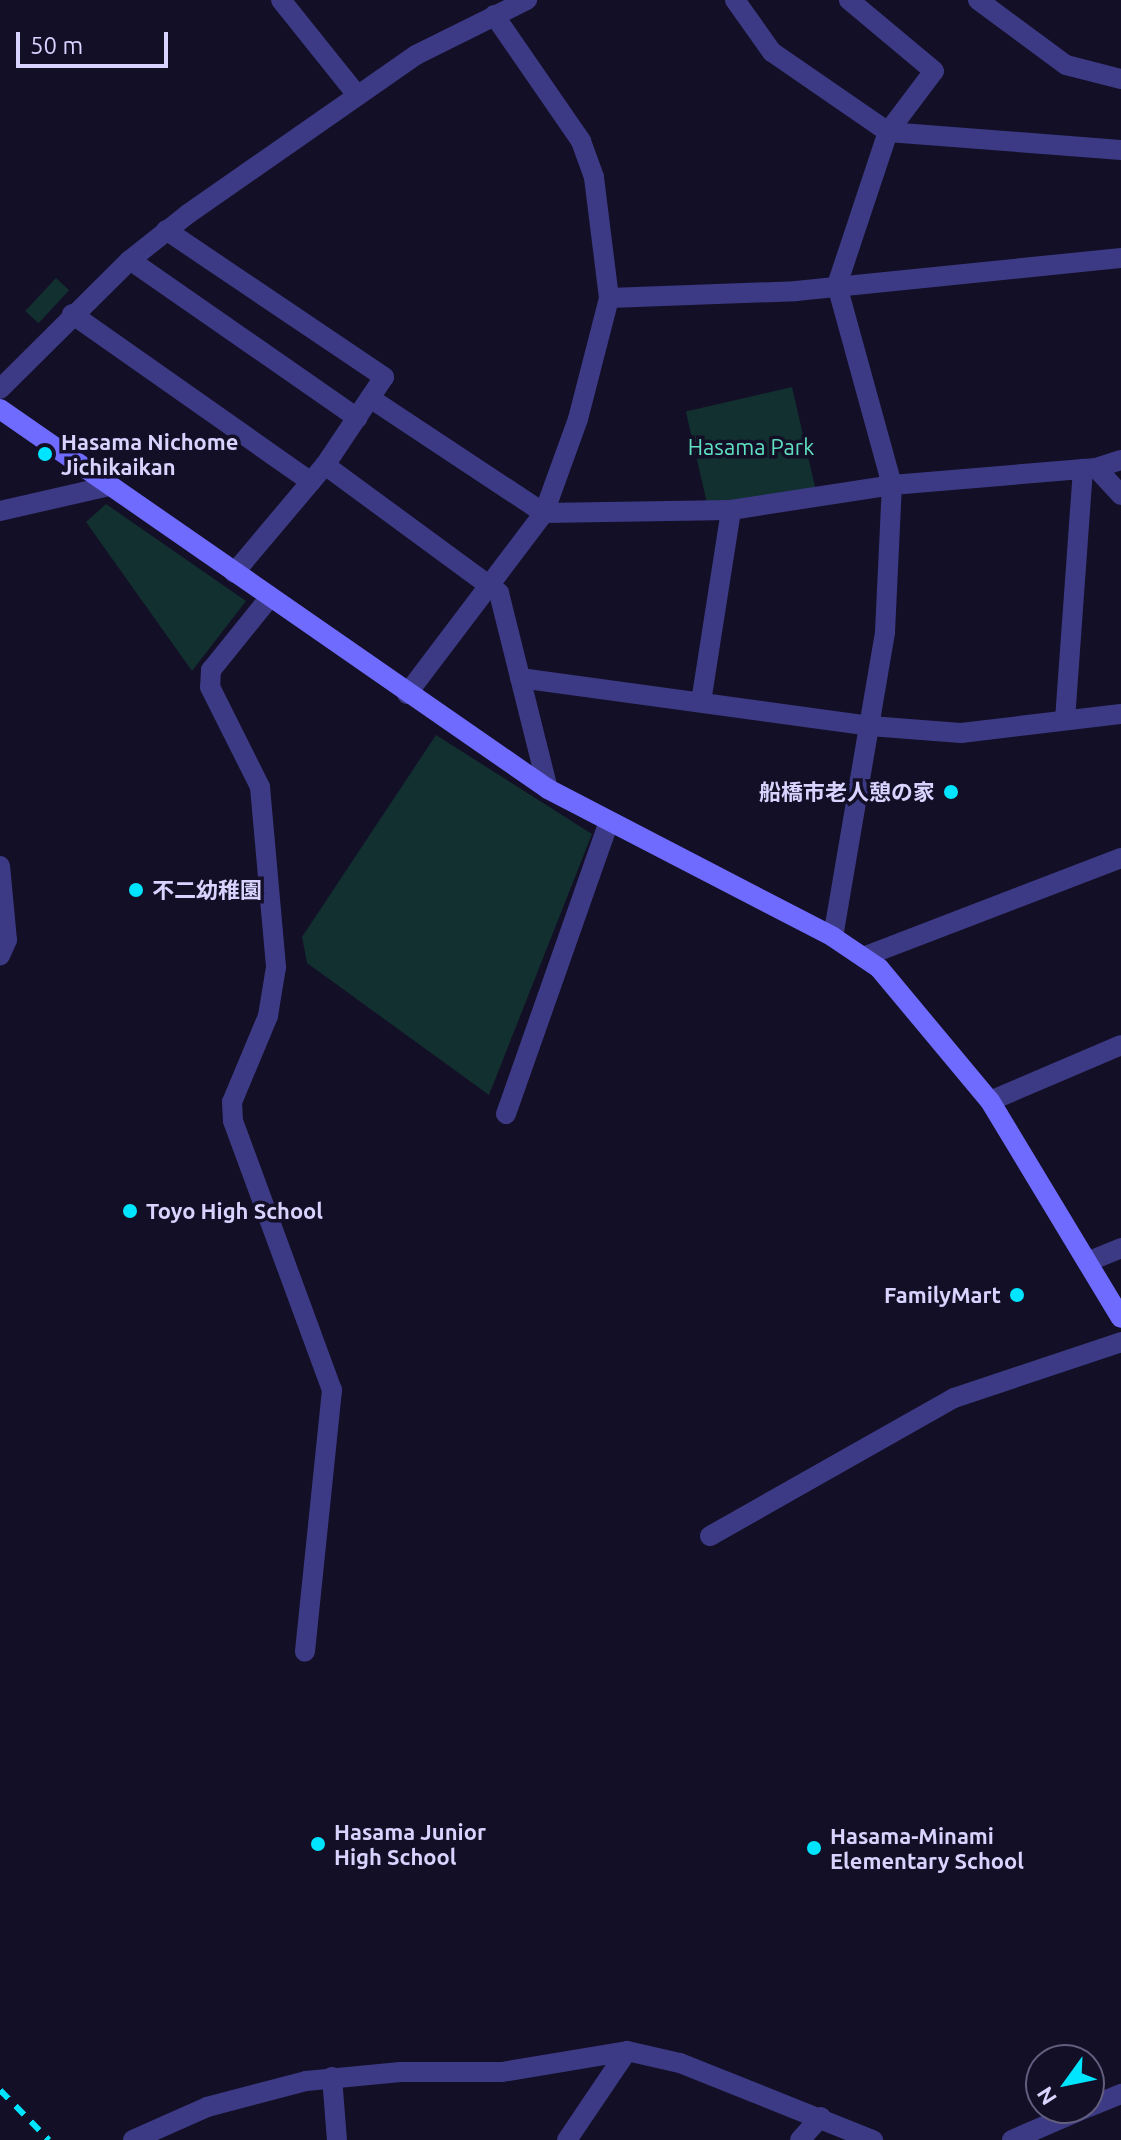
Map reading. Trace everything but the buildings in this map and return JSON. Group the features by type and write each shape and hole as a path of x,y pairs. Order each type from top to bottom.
{"street":[{"path":"281,0 357,95"},
{"path":"0,389 72,314 166,230 416,55 527,0"},
{"path":"735,0 772,52 888,132 1121,150"},
{"path":"833,937 885,632 892,485 837,285 888,132 934,71 849,0"},
{"path":"978,0 1066,65 1121,79"},
{"path":"407,694 544,513 578,419 609,298 594,177 581,141 494,15"},
{"path":"166,230 384,377 325,465 234,573"},
{"path":"609,298 720,297 1121,258"},
{"path":"130,260 357,418"},
{"path":"72,314 311,482"},
{"path":"370,398 544,513 731,510 892,485 1090,468 1121,460"},
{"path":"0,409 548,789 608,824 833,937 863,957 893,982 990,1101 1121,1318"},
{"path":"325,465 499,593 548,789"},
{"path":"1090,468 1121,495"},
{"path":"1065,720 1090,468"},
{"path":"0,511 109,486"},
{"path":"701,702 731,510"},
{"path":"270,597 211,670 210,687 260,787 276,967 268,1016 232,1102 233,1121 332,1390 305,1652"},
{"path":"520,678 870,726 961,733 1121,714"},
{"path":"506,1114 608,824"},
{"path":"863,957 1121,858"},
{"path":"0,866 7,940 0,956"},
{"path":"990,1101 1121,1045"},
{"path":"1087,1262 1121,1248"},
{"path":"710,1536 954,1398 1121,1342"},
{"path":"567,2140 627,2051"},
{"path":"133,2140 207,2107 332,2077 502,2072 627,2051 680,2063 873,2140"},
{"path":"332,2077 337,2140"},
{"path":"800,2140 821,2117"},
{"path":"1012,2140 1048,2124"}],"green space":[{"path":"56,278 69,290 38,323 25,311"},
{"name":"Hasama Park","path":"792,387 816,490 710,515 686,412"},
{"path":"106,504 246,601 192,671 86,522"},
{"path":"436,735 592,834 489,1095 307,963 302,937"}],"railway":[{"path":"0,2090 49,2140"}],"place":[{"name":"Hasama Nichome Jichikaikan","path":"45,454"},
{"name":"船橋市老人憩の家","path":"951,792"},
{"name":"不二幼稚園","path":"136,890"},
{"name":"Toyo High School","path":"130,1211"},
{"name":"FamilyMart","path":"1017,1295"},
{"name":"Hasama Junior High School","path":"318,1844"},
{"name":"Hasama-Minami Elementary School","path":"814,1848"}]}
